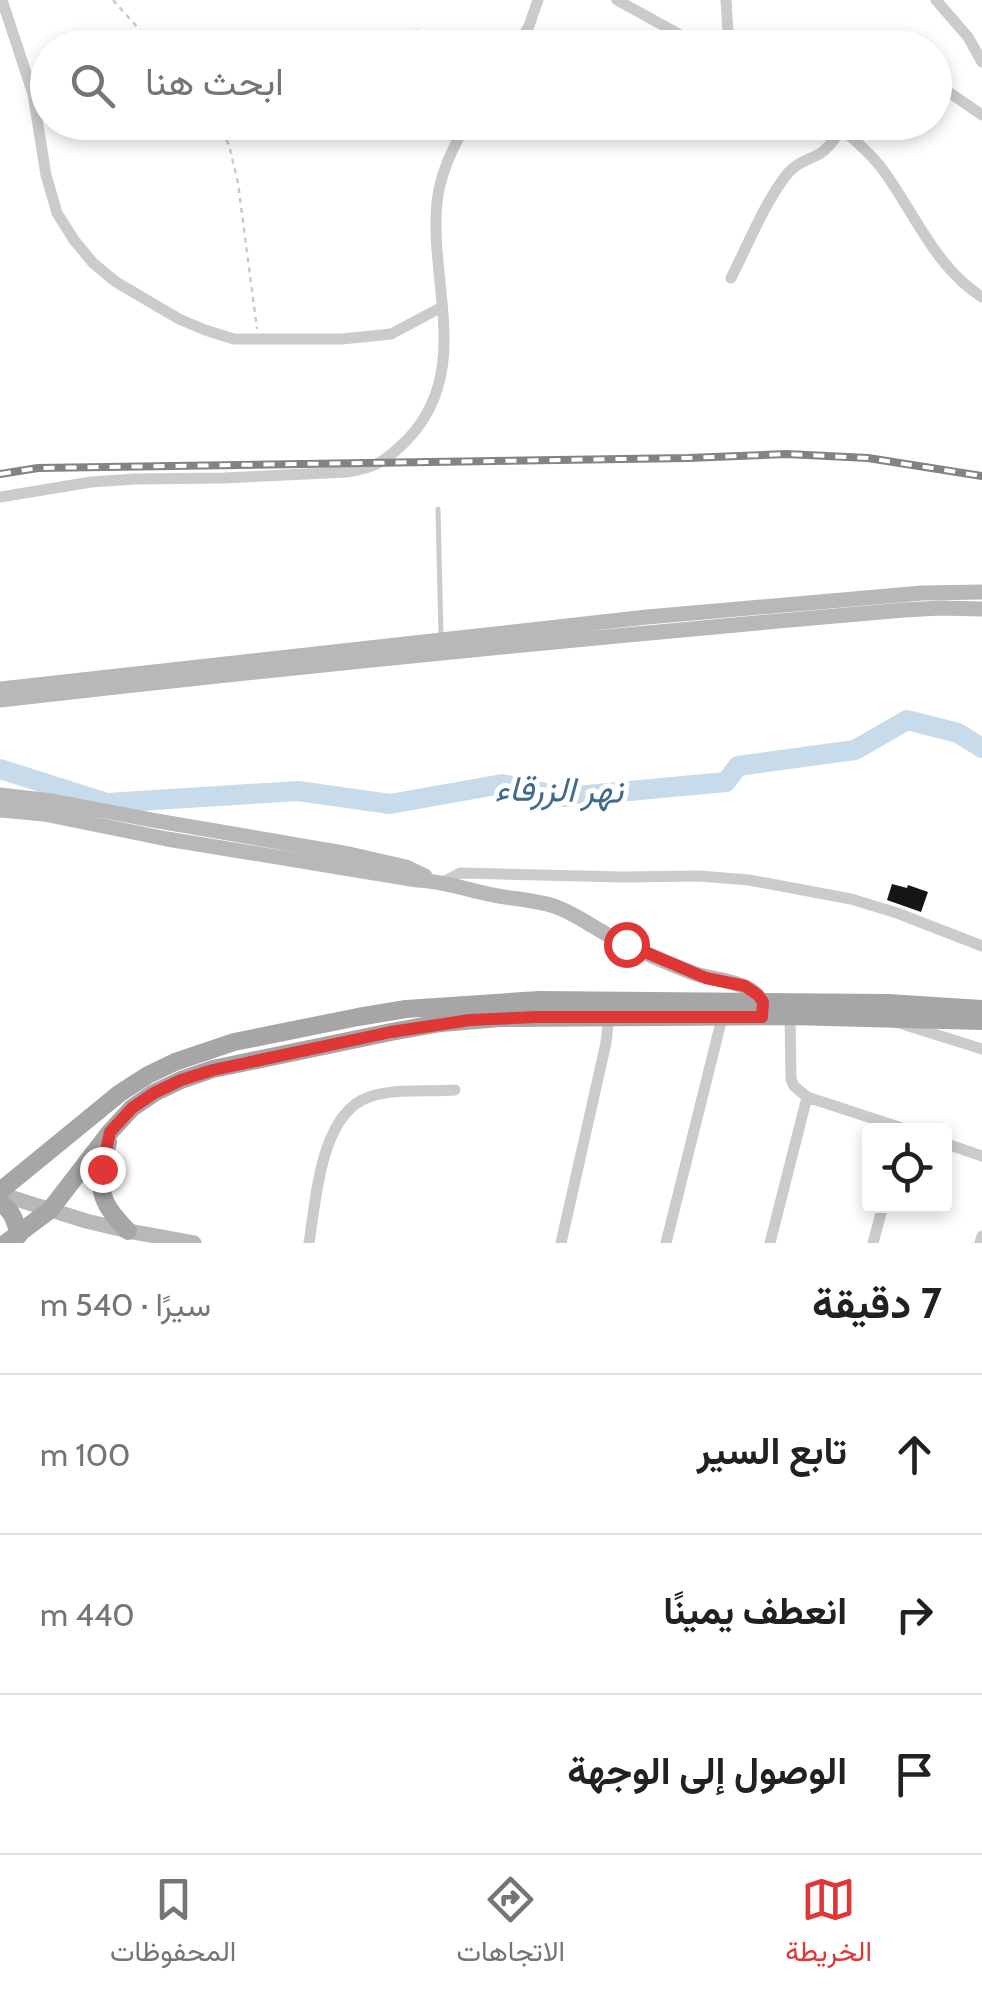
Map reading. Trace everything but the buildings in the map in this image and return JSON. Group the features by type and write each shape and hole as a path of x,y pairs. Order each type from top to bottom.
{"main road":[{"path":"0,1192 95,1112 148,1075 175,1062 234,1042 406,1009 540,1000 705,1002 790,1016 888,1010 982,1020"},
{"path":"12,1239 50,1210 132,1108 181,1080 213,1070 441,1024 500,1018 722,1018 763,1010 982,1009"},
{"path":"110,1132 102,1169 103,1198 110,1213 128,1232"},
{"path":"0,1202 14,1218 12,1239"}],"street":[{"path":"2,0 30,85"},
{"path":"527,30 538,0"},
{"path":"617,0 671,30"},
{"path":"726,0 728,30"},
{"path":"936,0 968,38 982,62"},
{"path":"952,94 982,115"},
{"path":"40,140 58,213 93,263 116,282 205,330 234,339 342,339 391,334 442,307"},
{"path":"0,497 102,481 347,472 383,462 429,414 441,379 444,350 436,229 438,200 449,156 457,140"},
{"path":"732,278 789,171 819,154 831,140"},
{"path":"855,140 878,164 954,274 982,297"},
{"path":"0,689 442,646 922,593 982,592"},
{"path":"648,624 922,608 982,610"},
{"path":"0,700 442,646"},
{"path":"0,795 365,857 406,867 437,882 460,873 748,880 851,899 982,946"},
{"path":"0,810 44,814 550,905 626,944 706,978 745,986 758,995 763,1010"},
{"path":"705,1002 712,993 706,978"},
{"path":"888,1010 910,1028 982,1049"},
{"path":"561,1243 610,1016"},
{"path":"790,1016 794,1086 807,1097 884,1123"},
{"path":"666,1243 722,1018"},
{"path":"309,1243 326,1150 355,1104 386,1093 455,1090"},
{"path":"770,1243 807,1097"},
{"path":"952,1146 982,1156"},
{"path":"0,1192 128,1232 194,1243"},
{"path":"873,1243 881,1213"}],"lane":[{"path":"438,509 442,646"}],"path":[{"path":"113,0 140,30"},
{"path":"226,140 238,183 258,340"}],"waterway":[{"name":"نهر الزرقاء","path":"0,769 107,803 298,791 390,804 502,784 565,797 726,782 738,766 855,750 907,720 958,733 982,748"}],"railway":[{"path":"0,474 38,468 786,454 868,458 982,476"}],"route":[{"path":"102,1169 110,1132 132,1108 181,1080 213,1070 391,1032 470,1020 762,1017 763,1002 745,986 706,978 626,944"}]}
